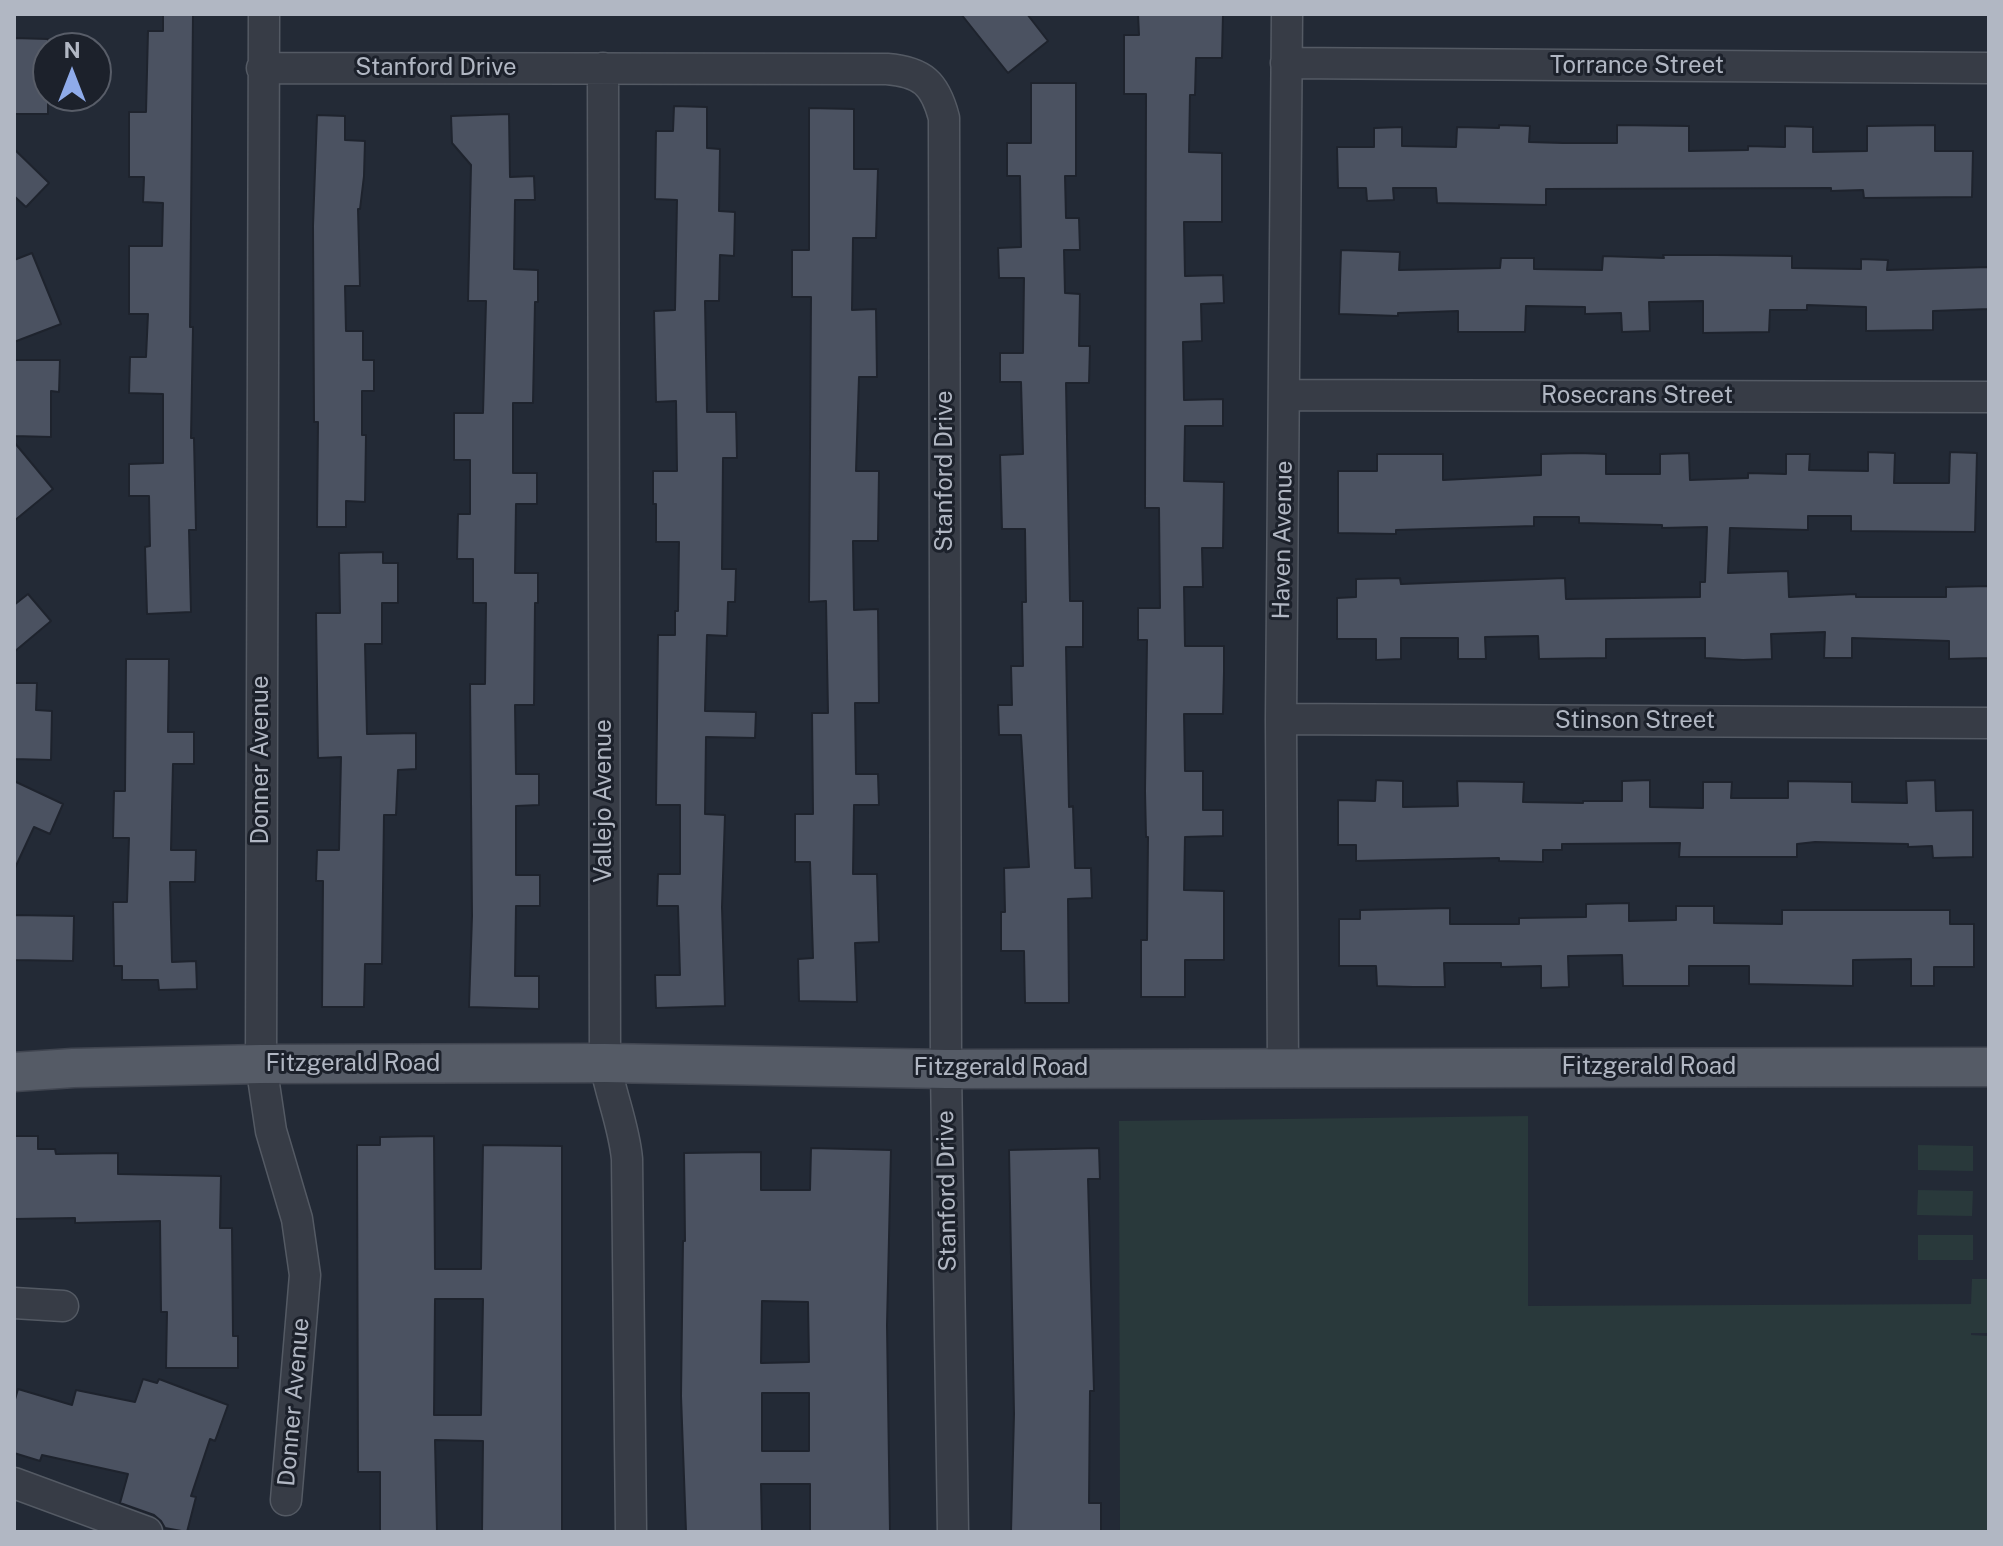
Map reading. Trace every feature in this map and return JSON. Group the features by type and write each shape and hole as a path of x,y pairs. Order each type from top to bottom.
{"main road":[{"name":"Fitzgerald Road","path":"14,1072 261,1064 605,1063 946,1069 1989,1067"}],"street":[{"name":"Donner Avenue","path":"264,14 261,1064 271,1131 297,1219 305,1275 286,1500"},
{"name":"Haven Avenue","path":"1283,1067 1281,719 1287,14"},
{"name":"Torrance Street","path":"1286,63 1989,68"},
{"name":"Stanford Drive","path":"262,68 887,69 908,71 926,81 939,97 944,118 946,1069 953,1532"},
{"name":"Vallejo Avenue","path":"603,68 605,1063 611,1094 624,1131 627,1159 631,1532"},
{"name":"Rosecrans Street","path":"1285,395 1989,397"},
{"name":"Stinson Street","path":"1281,719 1989,723"},
{"path":"14,1303 63,1306"},
{"path":"14,1483 147,1532"}],"shaded area":[{"path":"1528,1116 1528,1306 1971,1304 1972,1279 1989,1279 1989,1333 1971,1335 1989,1336 1989,1532 1120,1532 1119,1121"},
{"path":"1918,1145 1973,1146 1973,1171 1918,1170"},
{"path":"1918,1190 1973,1191 1972,1216 1917,1215"},
{"path":"1918,1235 1973,1235 1973,1260 1918,1260"}],"building":[{"path":"163,14 193,14 190,327 193,327 191,438 194,438 196,530 189,530 191,612 147,614 145,547 150,546 149,496 129,496 129,464 163,463 163,394 129,393 130,357 146,357 148,314 129,314 129,246 162,246 163,203 143,202 144,177 129,177 129,112 146,112 148,31 163,31"},
{"path":"961,14 1027,14 1048,41 1008,73"},
{"path":"1138,14 1223,14 1222,58 1196,58 1195,95 1190,95 1189,152 1222,153 1222,222 1184,222 1185,276 1223,275 1224,303 1201,304 1202,341 1183,342 1184,400 1223,399 1223,426 1185,426 1184,481 1224,482 1223,548 1202,548 1203,587 1184,587 1185,646 1224,646 1224,672 1223,714 1184,714 1185,771 1203,771 1203,810 1223,810 1223,836 1185,837 1184,890 1224,891 1224,960 1185,960 1185,997 1141,997 1141,940 1147,940 1147,640 1138,640 1138,608 1160,608 1159,508 1145,508 1146,94 1124,94 1124,35 1139,35"},
{"path":"14,38 32,39 32,112 48,114 14,114"},
{"path":"1031,83 1076,83 1076,176 1065,176 1066,218 1079,218 1080,250 1064,250 1065,293 1080,294 1079,346 1090,346 1089,383 1066,383 1070,601 1083,601 1083,647 1066,647 1069,807 1073,806 1075,868 1091,868 1092,898 1068,899 1069,1003 1025,1003 1024,951 1001,951 1001,912 1005,912 1004,868 1029,867 1021,735 999,735 998,705 1012,705 1011,666 1023,666 1025,529 1002,529 1000,455 1023,454 1021,382 1000,382 1000,353 1023,353 1024,278 999,278 998,248 1021,247 1020,176 1007,176 1007,143 1031,143"},
{"path":"674,106 707,107 707,148 720,149 719,211 735,212 734,256 720,255 719,301 705,301 707,412 736,412 737,458 723,458 722,569 736,569 735,602 728,602 727,636 707,635 705,711 756,712 755,738 706,737 705,814 725,815 722,907 725,1006 656,1008 655,975 680,975 678,906 657,906 658,874 680,874 680,805 656,805 658,635 675,635 679,542 656,542 656,504 653,504 653,471 677,471 676,401 656,402 654,311 675,310 677,200 655,199 656,131 673,131"},
{"path":"809,108 854,109 854,169 878,169 876,238 853,238 852,310 876,309 877,377 859,377 856,471 879,471 878,541 853,541 854,610 878,609 879,703 855,703 856,774 878,774 879,805 854,805 853,874 877,874 879,942 855,943 857,1002 799,1001 798,959 813,958 810,862 795,862 795,814 813,814 812,713 828,713 826,601 809,602 811,297 792,297 792,250 809,250"},
{"path":"509,114 510,177 534,176 535,200 515,200 514,269 538,270 533,403 513,403 513,473 537,473 537,504 516,504 515,573 538,573 538,603 535,603 534,705 515,705 516,774 539,774 539,805 516,806 516,875 540,875 540,906 516,906 515,976 539,976 539,1009 469,1007 472,916 470,684 485,684 486,603 473,603 473,559 457,559 458,514 470,514 470,460 454,460 454,413 483,413 486,301 468,301 471,165 452,143 451,116"},
{"path":"317,115 345,116 345,140 365,141 364,176 358,209 360,286 345,286 346,331 363,331 363,360 374,360 374,391 362,391 362,435 366,435 365,502 346,501 346,527 317,527 313,226"},
{"path":"1499,125 1530,126 1529,142 1563,143 1617,143 1617,125 1689,126 1689,151 1748,150 1748,146 1785,147 1785,126 1813,127 1813,152 1867,151 1867,126 1935,125 1935,151 1973,151 1972,197 1864,198 1863,190 1831,191 1831,188 1546,189 1546,205 1437,203 1436,188 1393,188 1394,200 1367,201 1366,188 1338,188 1337,147 1374,147 1374,128 1402,127 1402,146 1456,147 1457,127 1499,128"},
{"path":"14,149 49,183 26,207 14,196"},
{"path":"1341,250 1400,252 1399,270 1500,268 1501,258 1534,258 1534,269 1602,270 1603,256 1664,258 1663,255 1792,256 1792,268 1861,269 1861,259 1888,260 1887,270 1989,267 1989,309 1933,311 1933,330 1866,331 1866,307 1807,305 1807,310 1770,310 1769,332 1703,333 1703,301 1649,302 1650,331 1622,332 1621,313 1585,314 1585,307 1526,306 1525,332 1458,332 1458,311 1398,313 1398,316 1339,314"},
{"path":"32,253 61,324 14,342 14,260"},
{"path":"14,360 60,360 59,392 51,391 51,437 14,436"},
{"path":"14,442 53,489 14,521"},
{"path":"1868,452 1895,453 1894,483 1949,483 1950,452 1977,453 1975,532 1851,531 1851,516 1808,516 1808,530 1730,528 1728,573 1788,571 1789,597 1856,594 1856,597 1946,597 1946,587 1989,586 1989,658 1949,659 1949,641 1852,638 1852,658 1824,658 1825,632 1771,634 1772,659 1743,660 1705,658 1705,638 1606,639 1606,658 1539,659 1538,636 1485,637 1486,659 1458,659 1458,638 1401,638 1401,659 1376,660 1376,639 1337,639 1337,598 1356,597 1356,579 1400,578 1401,584 1565,578 1566,599 1700,597 1700,582 1705,582 1707,527 1662,528 1662,525 1579,523 1579,517 1534,517 1534,526 1396,530 1396,534 1338,533 1338,471 1377,471 1377,454 1443,454 1443,480 1541,475 1541,454 1606,454 1606,474 1660,474 1660,454 1689,453 1690,480 1748,478 1748,473 1786,474 1786,454 1810,454 1809,470 1868,471"},
{"path":"383,552 383,563 398,563 398,603 382,603 382,644 365,644 367,734 416,733 416,769 398,770 396,815 384,815 382,964 365,964 364,1007 322,1007 323,881 316,881 317,850 339,850 341,757 318,758 316,613 340,613 339,553"},
{"path":"28,594 51,621 14,652 14,605"},
{"path":"126,659 169,659 168,732 194,732 194,764 173,764 171,850 196,850 195,882 170,882 172,962 196,961 197,989 159,990 158,980 122,980 122,966 114,966 113,902 127,902 129,838 113,838 114,791 125,791"},
{"path":"14,683 37,683 36,710 52,711 51,760 14,759"},
{"path":"1376,780 1403,781 1403,807 1458,806 1457,781 1524,782 1523,802 1583,803 1622,801 1622,781 1650,780 1650,807 1703,808 1703,782 1732,782 1731,798 1788,798 1788,781 1852,782 1852,802 1907,803 1906,781 1935,780 1936,811 1973,810 1973,857 1933,858 1932,846 1815,842 1797,844 1797,857 1679,857 1680,843 1562,844 1562,850 1543,850 1543,862 1499,861 1499,858 1356,861 1356,845 1338,845 1338,800 1375,801"},
{"path":"14,781 63,804 50,834 34,827 14,870"},
{"path":"1629,903 1629,921 1676,920 1676,906 1714,906 1714,923 1782,924 1782,910 1950,910 1950,924 1974,924 1974,967 1934,967 1934,986 1911,986 1911,959 1853,960 1853,986 1749,984 1749,966 1689,966 1689,986 1623,986 1622,955 1568,956 1569,987 1541,988 1541,966 1444,963 1445,987 1413,987 1377,986 1376,966 1339,966 1339,919 1360,919 1360,910 1450,908 1450,924 1519,924 1519,918 1586,917 1586,904"},
{"path":"14,915 74,916 73,961 14,960"},
{"path":"14,1136 38,1136 38,1149 55,1149 56,1154 118,1153 118,1174 221,1176 220,1228 232,1228 233,1336 238,1336 238,1368 166,1368 167,1312 161,1312 160,1221 75,1223 75,1218 14,1219"},
{"path":"434,1136 435,1269 481,1269 483,1145 562,1146 562,1532 482,1532 483,1441 435,1440 437,1532 380,1532 380,1472 358,1472 357,1145 380,1145 380,1137","holes":["435,1299 483,1299 481,1415 434,1415"]},
{"path":"811,1148 891,1150 887,1325 890,1532 810,1532 810,1484 761,1484 762,1532 686,1532 681,1396 684,1153 761,1152 761,1190 810,1190","holes":["762,1301 808,1302 809,1362 761,1363","762,1393 809,1393 809,1451 762,1451"]},
{"path":"1099,1148 1100,1179 1088,1179 1094,1391 1090,1391 1089,1503 1101,1503 1101,1532 1011,1532 1014,1414 1009,1150"},
{"path":"143,1379 157,1383 159,1379 228,1405 215,1441 210,1439 191,1496 196,1497 187,1532 165,1528 154,1515 120,1503 128,1474 42,1455 40,1461 14,1453 14,1403 18,1389 72,1405 76,1390 135,1402"}]}
